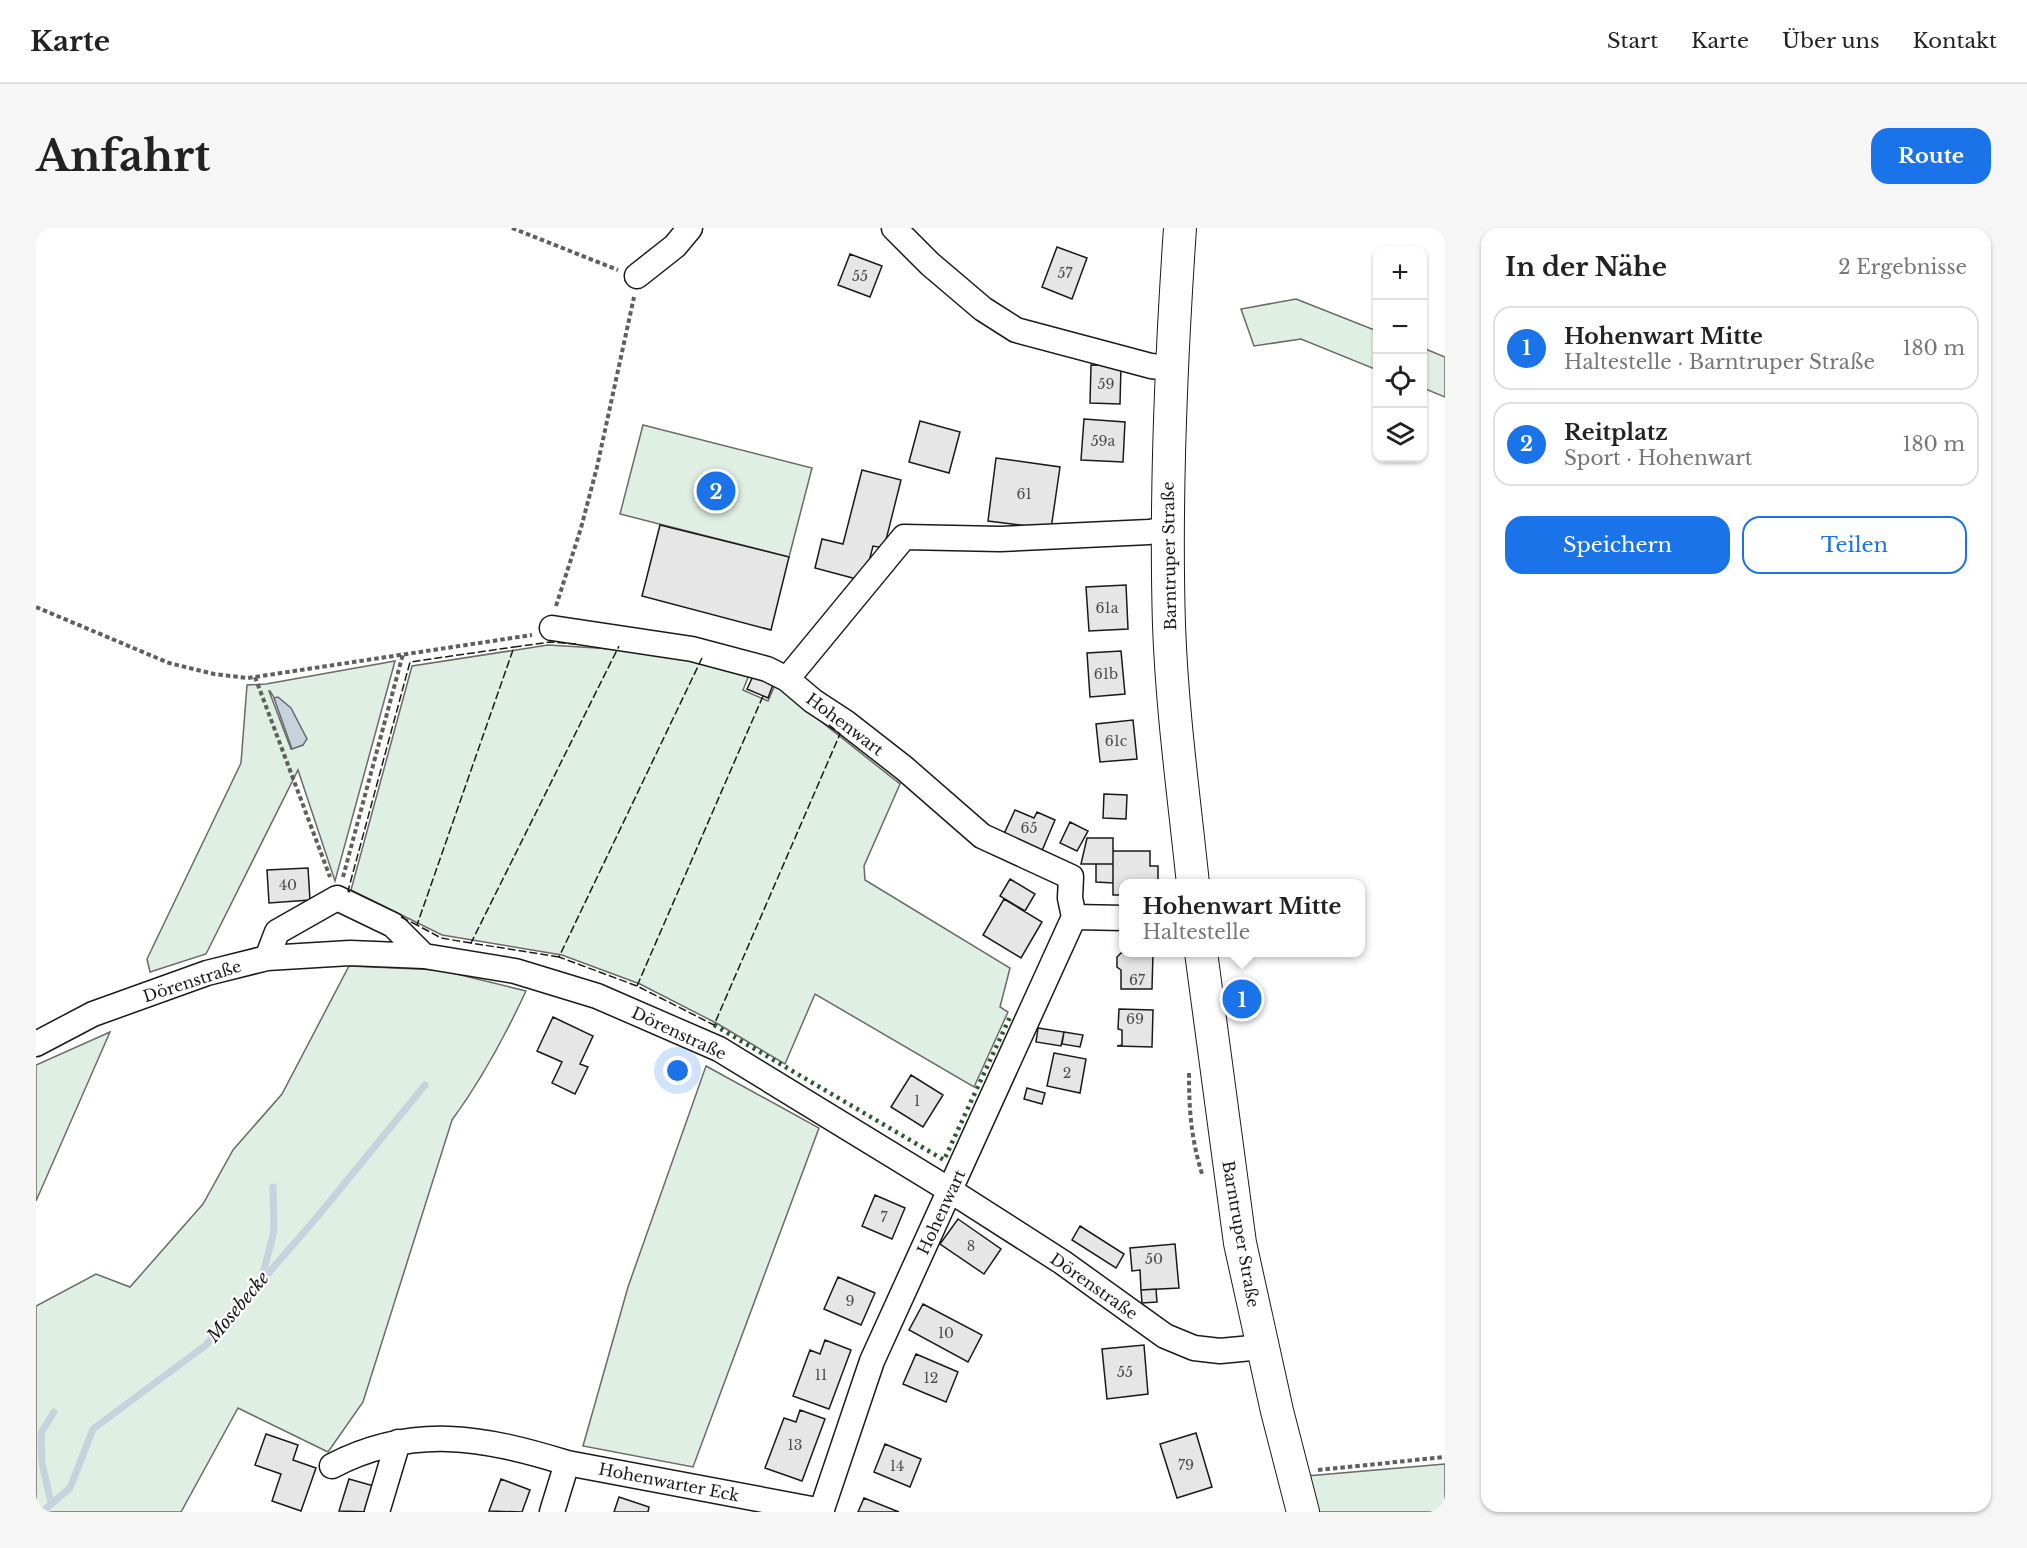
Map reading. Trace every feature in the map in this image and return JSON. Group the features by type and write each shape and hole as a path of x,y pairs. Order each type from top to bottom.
{"main road":[{"name":"Barntruper Straße","path":"1180,228 1170,368 1167,529 1169,626 1176,727 1192,879"},
{"name":"Barntruper Straße","path":"1202,957 1240,1243 1291,1476 1303,1512"}],"street":[{"path":"637,276 675,246 690,228"},
{"path":"894,228 930,264 983,309 1016,330 1151,366 1170,368"},
{"path":"787,679 904,537 1000,539 1149,532 1167,529"},
{"name":"Hohenwart","path":"552,628 711,653 768,669 787,679 904,768 982,836 1071,878 1070,898 1074,917 872,1361 821,1512"},
{"path":"267,958 276,932 338,898 393,925 424,956"},
{"path":"1074,917 1119,918"},
{"name":"Dörenstraße","path":"36,1044 93,1014 207,973 267,958 350,953 424,956 516,971 597,996 719,1049 1062,1262 1164,1336 1194,1348 1220,1351 1262,1347"},
{"name":"Hohenwarter Eck","path":"332,1466 358,1452 398,1442 430,1438 466,1440 522,1449 567,1463 821,1512"},
{"path":"377,1512 398,1442"},
{"path":"552,1512 567,1463"}],"path":[{"path":"36,607 169,663 214,674 248,678 540,634 552,628 557,602 581,528 597,467 633,306 637,276 512,228"},
{"path":"338,898 403,654"},
{"path":"255,676 338,898"},
{"path":"1291,1476 1445,1457"}],"green space":[{"path":"1296,299 1373,329 1373,368 1301,339 1254,346 1241,309"},
{"path":"1427,350 1445,357 1445,397 1427,390"},
{"path":"643,425 812,468 789,557 620,514"},
{"path":"548,645 613,649 699,660 749,675 743,690 768,701 775,685 900,784 864,866 865,880 1010,968 1000,1007 1008,1012 974,1087 815,994 785,1064 718,1024 640,984 562,955 442,935 351,890 412,666"},
{"path":"395,661 335,881 298,770 206,954 150,972 147,959 241,763 247,685 266,684","holes":["270,691 303,745 291,749"]},
{"path":"349,966 440,970 526,991 492,1057 452,1120 363,1402 328,1452 238,1408 181,1512 36,1512 36,1306 96,1274 130,1287 203,1204 233,1150 282,1094"},
{"path":"110,1032 36,1201 36,1065"},
{"path":"706,1066 819,1128 693,1467 583,1446 628,1287"},
{"path":"1445,1464 1445,1512 1319,1512 1307,1476"}],"shaded area":[{"path":"278,697 291,708 307,739 303,745 292,749 274,698"}],"building":[{"path":"1057,247 1087,258 1072,299 1042,287"},
{"path":"850,254 882,266 870,297 838,285"},
{"path":"1091,365 1121,366 1120,404 1090,403"},
{"path":"1084,419 1125,422 1123,462 1081,460"},
{"path":"920,421 960,432 949,473 909,462"},
{"path":"996,458 1060,467 1051,529 988,521"},
{"path":"862,470 901,480 884,548 873,546 864,581 815,568 822,539 843,544"},
{"path":"660,525 789,557 771,630 642,596"},
{"path":"1126,585 1128,629 1089,631 1086,587"},
{"path":"1121,651 1125,694 1090,697 1087,653"},
{"path":"754,674 774,682 768,698 747,689"},
{"path":"1133,720 1137,759 1100,762 1096,724"},
{"path":"1104,794 1127,795 1126,819 1103,818"},
{"path":"1015,810 1034,818 1037,812 1055,820 1041,853 1003,836"},
{"path":"1070,822 1088,831 1077,851 1060,843"},
{"path":"1087,838 1113,838 1113,864 1081,864"},
{"path":"1113,851 1150,851 1150,866 1158,866 1158,879 1119,879 1119,895 1113,895"},
{"path":"1096,864 1113,864 1113,883 1096,882"},
{"path":"308,868 310,900 269,903 267,870"},
{"path":"1010,879 1035,894 1025,911 1000,896"},
{"path":"1004,899 1042,922 1021,958 983,935"},
{"path":"1119,955 1119,957 1153,957 1152,989 1121,989 1121,970 1117,967"},
{"path":"1119,1009 1153,1010 1152,1047 1117,1046 1122,1045 1122,1030 1118,1029"},
{"path":"553,1017 593,1036 580,1064 588,1067 575,1094 552,1083 562,1062 537,1051"},
{"path":"1038,1028 1064,1032 1061,1046 1036,1042"},
{"path":"1064,1032 1083,1035 1080,1047 1062,1044"},
{"path":"1054,1053 1086,1059 1080,1093 1047,1086"},
{"path":"911,1075 943,1095 923,1127 891,1107"},
{"path":"1027,1088 1045,1093 1042,1104 1024,1099"},
{"path":"875,1195 905,1208 892,1239 862,1226"},
{"path":"958,1219 1001,1249 984,1274 940,1244"},
{"path":"1080,1226 1124,1254 1116,1268 1072,1240"},
{"path":"1175,1244 1179,1288 1141,1290 1140,1270 1132,1271 1130,1248"},
{"path":"838,1277 875,1293 861,1325 824,1309"},
{"path":"1156,1289 1157,1302 1142,1303 1141,1290"},
{"path":"923,1304 982,1335 968,1362 909,1330"},
{"path":"825,1340 851,1350 829,1409 793,1396 810,1350 820,1354"},
{"path":"1144,1345 1148,1394 1107,1399 1102,1349"},
{"path":"916,1354 958,1372 946,1402 903,1384"},
{"path":"800,1410 825,1419 802,1481 765,1468 784,1418 796,1422"},
{"path":"1196,1433 1212,1487 1177,1498 1160,1444"},
{"path":"266,1434 298,1445 293,1460 316,1468 301,1511 272,1501 281,1474 255,1465"},
{"path":"885,1444 921,1459 910,1487 874,1472"},
{"path":"349,1479 381,1488 373,1512 339,1511"},
{"path":"501,1479 530,1490 522,1512 489,1511"},
{"path":"619,1497 649,1507 648,1512 614,1512"},
{"path":"864,1498 899,1512 858,1512"}],"waterway":[{"name":"Mosebecke","path":"42,1512 70,1488 93,1429 206,1345 318,1216 425,1085"},
{"path":"262,1278 274,1231 273,1187"},
{"path":"51,1503 42,1463 41,1433 54,1412"}],"hedge":[{"path":"714,1025 944,1160 1010,1017"}],"fence":[{"path":"471,943 441,938 417,925 514,647 550,642 576,644"},
{"path":"559,957 471,943 619,646"},
{"path":"350,892 348,891 410,662 514,647"},
{"path":"637,986 559,957 702,658"},
{"path":"763,696 637,986 714,1025 840,734 828,724"},
{"path":"401,917 417,925"}],"place":[{"name":"Reitplatz","path":"716,491"},
{"name":"Hohenwart Mitte","path":"1242,999"}]}
